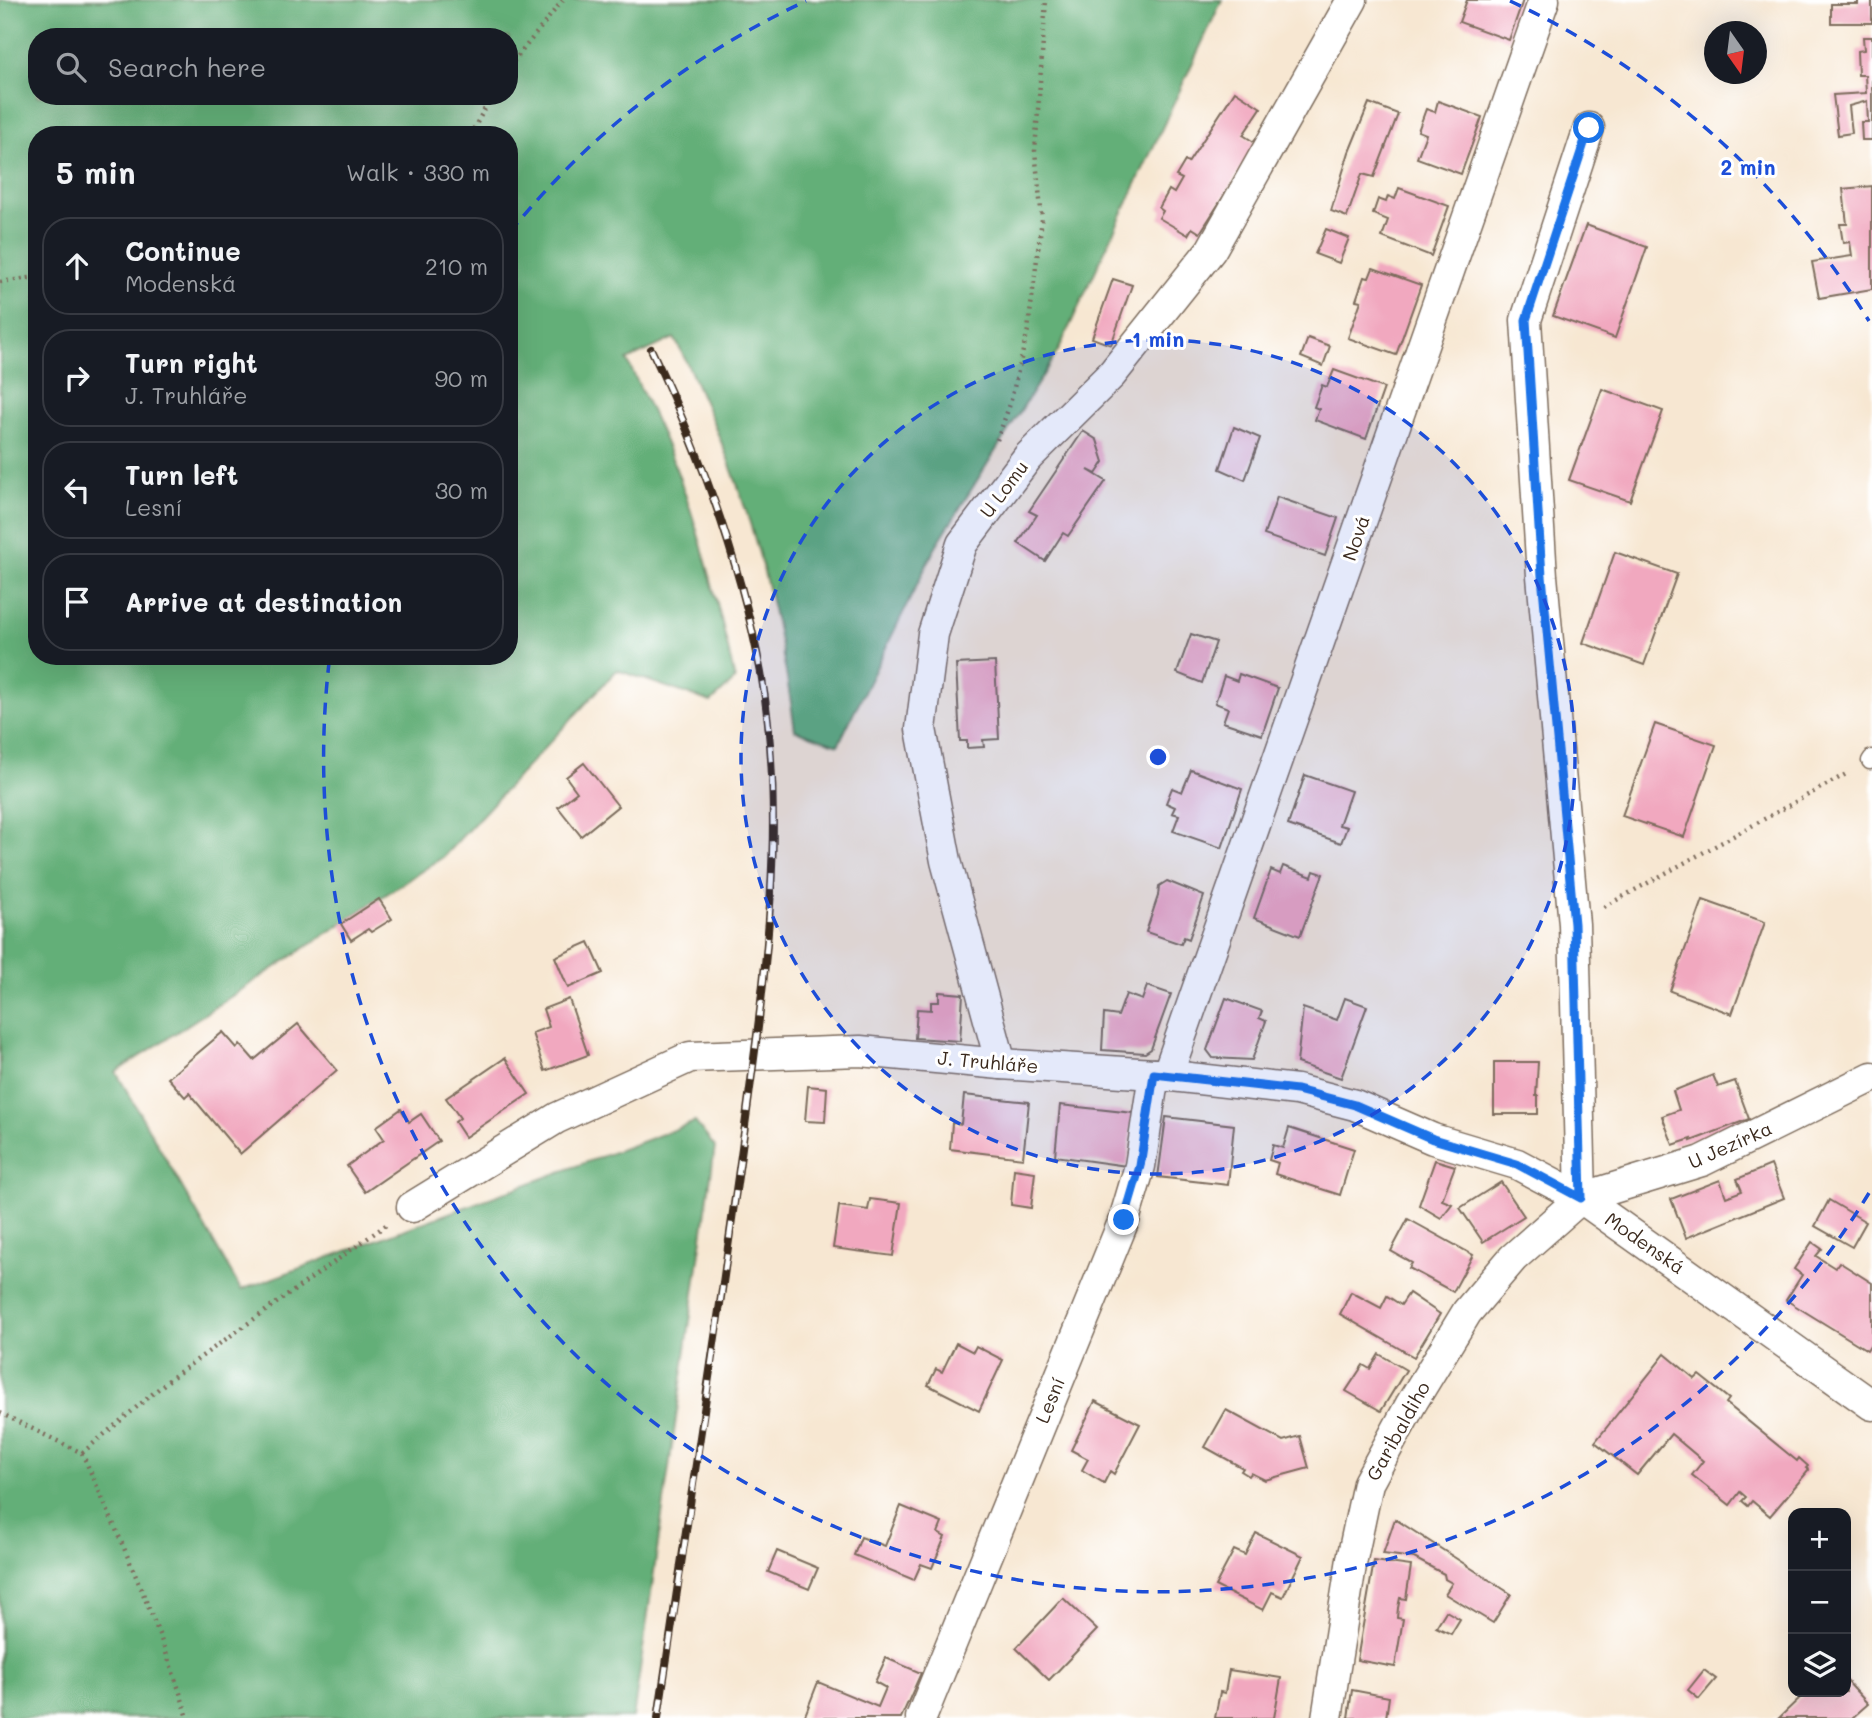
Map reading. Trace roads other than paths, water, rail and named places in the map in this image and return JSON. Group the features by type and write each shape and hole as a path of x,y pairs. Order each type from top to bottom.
{"street":[{"name":"U Lomu","path":"1001,1064 946,861 921,729 933,634 962,544 1028,457 1112,374 1211,250 1352,0"},
{"name":"Nová","path":"1161,1075 1544,0"},
{"path":"1581,1198 1574,924 1542,576 1526,320 1589,128"},
{"name":"J. Truhláře","path":"412,1207 557,1118 690,1057 860,1051 1161,1075 1297,1090 1355,1105 1433,1139 1517,1164 1581,1198"},
{"name":"Lesní","path":"920,1718 1124,1220 1140,1166 1161,1075"},
{"name":"U Jezírka","path":"1581,1198 1702,1161 1872,1077"},
{"name":"Modenská","path":"1581,1198 1872,1405"},
{"name":"Garibaldiho","path":"1327,1718 1352,1559 1368,1483 1411,1404 1467,1312 1513,1258 1581,1198"}],"railway":[{"path":"651,349 702,467 742,589 761,673 773,793 769,914 757,1036 658,1718"}]}
